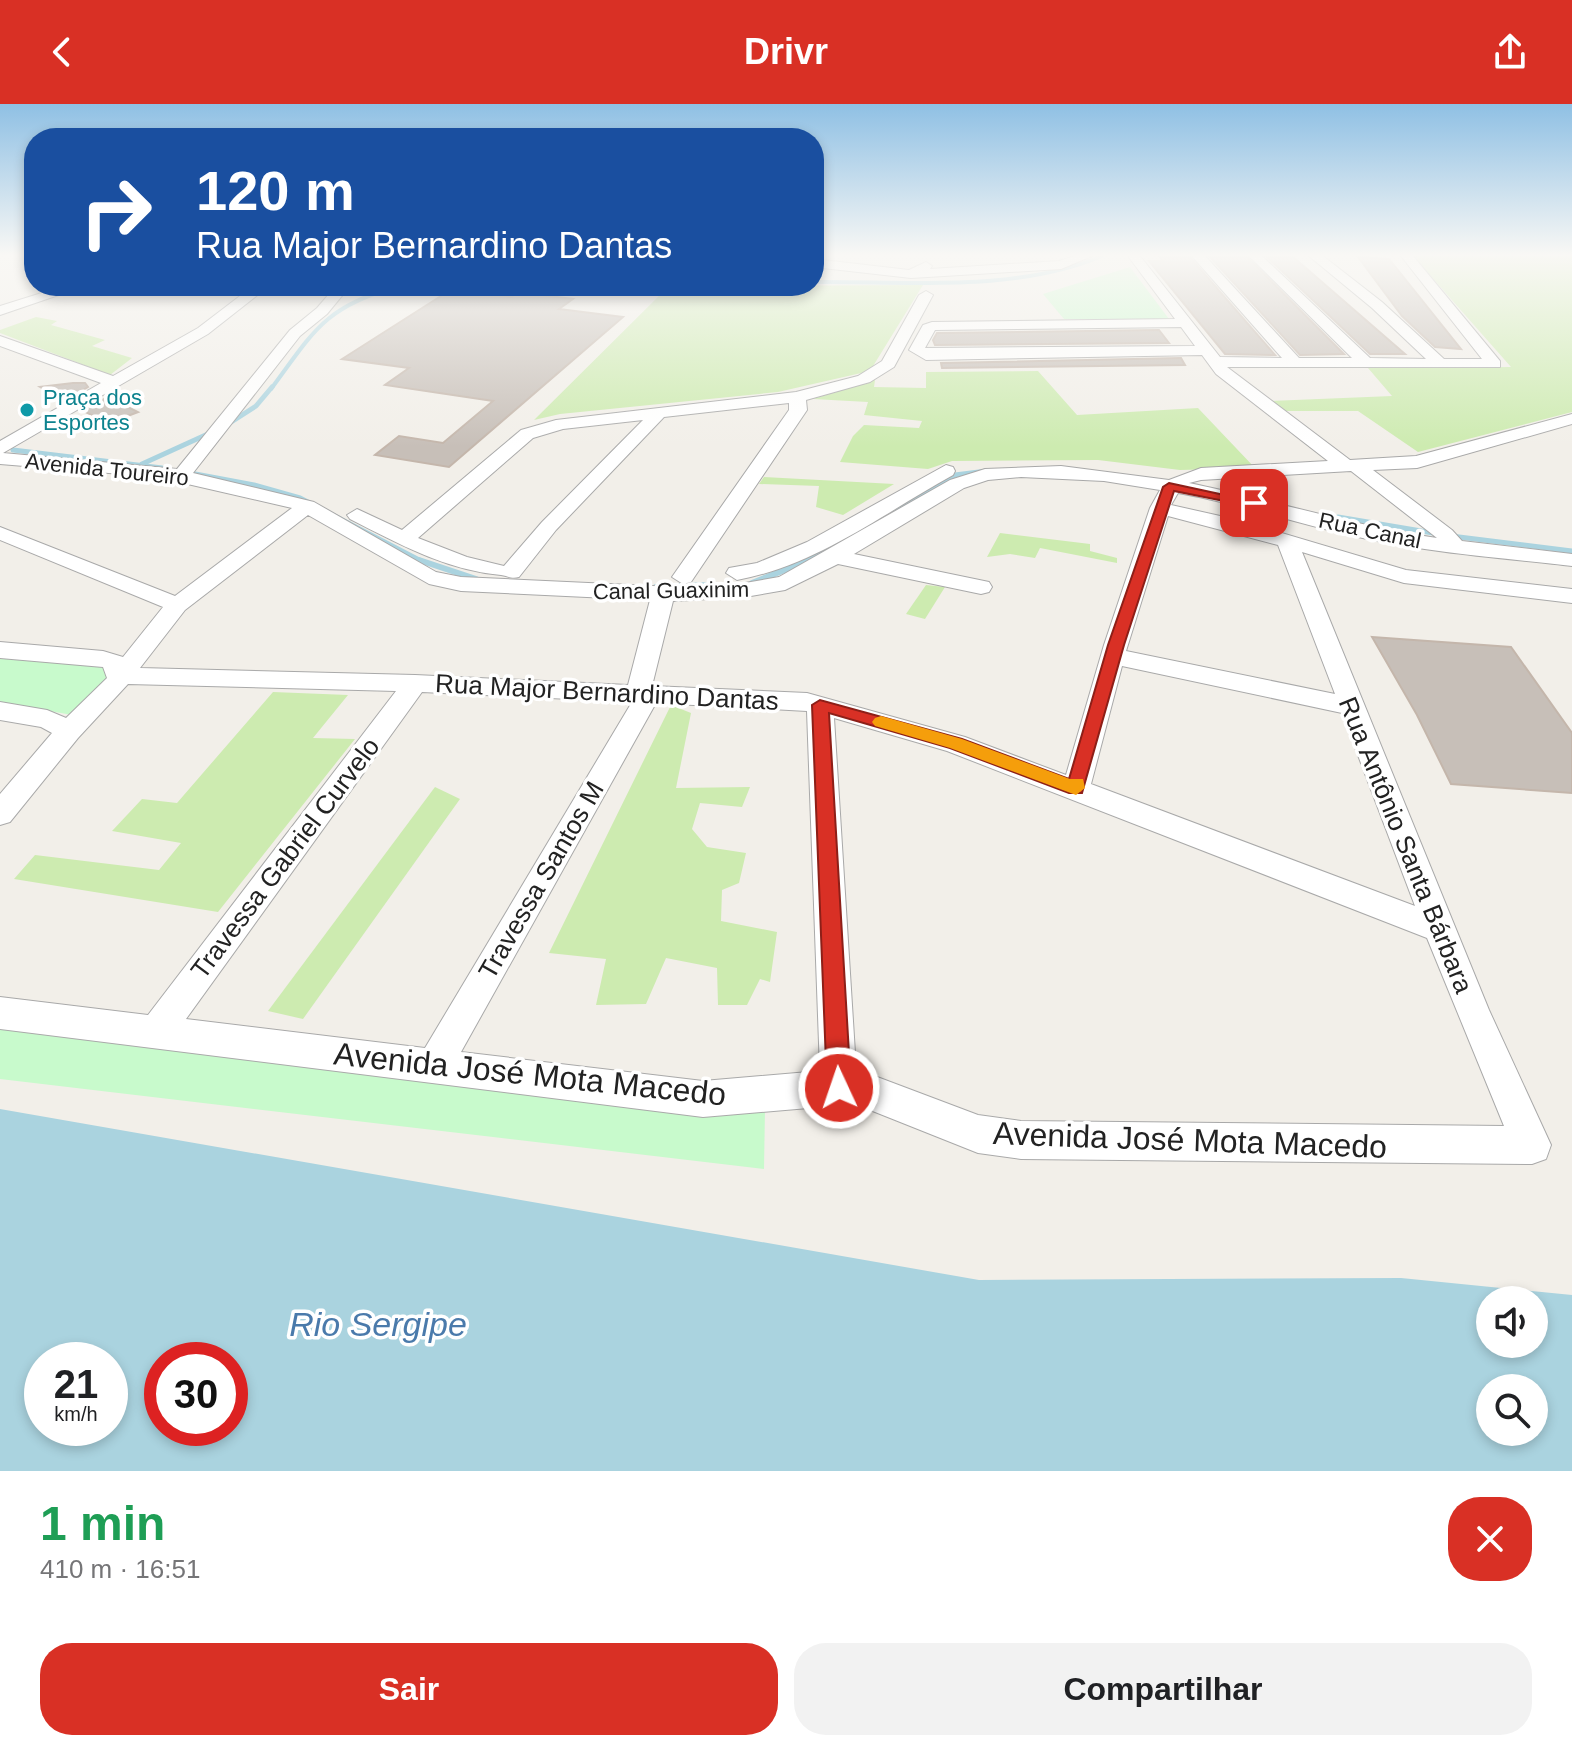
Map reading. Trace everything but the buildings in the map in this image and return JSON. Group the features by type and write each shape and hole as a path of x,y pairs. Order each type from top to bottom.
{"street":[{"path":"154,359 196,320"},
{"path":"2,448 193,337 216,320"},
{"path":"186,469 295,333 311,320"},
{"path":"404,539 527,434 562,424 797,397 864,379 881,371 914,320"},
{"path":"1184,320 1230,379 1451,541 1467,585"},
{"path":"1256,320 1295,363"},
{"path":"1321,320 1365,362"},
{"path":"1393,320 1439,363"},
{"path":"894,355 1210,356 1295,363 1495,362 1460,320"},
{"path":"911,325 1186,323"},
{"path":"921,354 917,350 932,326"},
{"path":"175,336 193,337"},
{"path":"0,341 114,382"},
{"path":"683,577 798,410 797,397"},
{"path":"511,572 549,526 661,411"},
{"path":"1076,788 1115,650 1165,497 1185,477 1437,459 1572,419"},
{"name":"Avenida Toureiro","path":"2,448 157,471 186,469 307,506"},
{"path":"186,469 252,475 330,501 466,566 511,572 683,577 760,571 811,548 950,468 1105,467 1130,481"},
{"name":"Canal Guaxinim","path":"307,506 429,577 461,584 663,594 745,590 785,583 973,476 1042,472 1130,481 1165,497"},
{"path":"1165,497 1369,568 1467,585 1572,596"},
{"name":"Rua Canal","path":"1165,497 1254,503 1365,533 1451,541 1572,560"},
{"path":"0,814 69,731 109,692 118,676 177,605 307,506"},
{"path":"0,533 177,605"},
{"name":"Rua Antônio Santa Bárbara","path":"1287,541 1440,929 1532,1145"},
{"path":"835,557 981,587"},
{"name":"Travessa Santos M","path":"434,1066 644,693 663,594"},
{"path":"0,650 103,659 114,662 118,676"},
{"path":"1115,650 1348,698"},
{"name":"Rua Major Bernardino Dantas","path":"118,676 415,683 786,699 820,705 956,744 1440,929"},
{"name":"Travessa Gabriel Curvelo","path":"156,1032 415,683"},
{"path":"820,705 839,1088"},
{"path":"0,711 47,719 69,731"},
{"name":"Avenida José Mota Macedo","path":"0,1013 703,1099 855,1086 978,1134 1021,1140 1532,1145"}],"green space":[{"path":"28,320 57,321 51,325 105,340 92,346 132,358 110,375 0,333 0,330"},
{"path":"635,320 902,320 870,371 778,392 560,414 534,420"},
{"path":"1469,320 1572,320 1572,412 1418,452 1358,411 1282,411 1270,401 1392,396 1368,368 1511,367"},
{"path":"1038,371 1077,415 1198,408 1255,468 1180,470 1098,460 952,461 928,469 840,462 853,436 864,425 919,428 922,421 864,415 868,402 813,399 875,380 874,387 926,388 926,372"},
{"path":"764,477 894,484 843,515 816,507 819,486 759,484"},
{"path":"1000,533 1090,544 1090,551 1117,558 1117,563 1040,548 1035,558 1010,554 987,557"},
{"path":"926,585 945,587 925,619 906,614"},
{"path":"0,655 92,662 115,669 72,715 0,702"},
{"path":"273,692 348,695 313,738 355,739 218,912 14,879 35,855 159,870 181,843 112,831 142,799 177,803"},
{"path":"671,705 691,713 676,788 750,787 742,807 700,803 692,829 707,847 746,853 739,883 722,890 721,921 777,932 770,982 760,979 747,1005 718,1005 717,968 666,958 646,1004 596,1005 606,959 549,953"},
{"path":"435,787 460,799 303,1019 268,1011"},
{"path":"0,1016 765,1109 764,1169 0,1079"}],"water":[{"name":"Rio Sergipe","path":"0,1109 979,1280 1401,1278 1481,1286 1476,1286 1476,1358 1548,1358 1548,1293 1572,1295 1572,1471 0,1471"}],"waterway":[{"path":"271,389 311,336 328,320"},
{"path":"225,426 256,406 272,387"},
{"path":"142,464 210,433"},
{"path":"13,450 162,468"},
{"path":"894,510 955,475 987,471"},
{"path":"190,473 254,485 300,498 419,560"},
{"path":"1338,517 1439,534"},
{"path":"1451,536 1572,551"},
{"path":"806,562 841,540"},
{"path":"419,560 476,579"},
{"path":"419,560 423,562"},
{"path":"752,583 809,560"},
{"path":"656,587 712,585"}],"slow traffic":[{"path":"881,722 956,744 1076,788 1077,784"}],"place":[{"name":"Praça dos Esportes","path":"27,410"}],"route":[{"path":"839,1088 820,705 956,744 1076,788 1116,645 1169,487 1254,503"}]}
